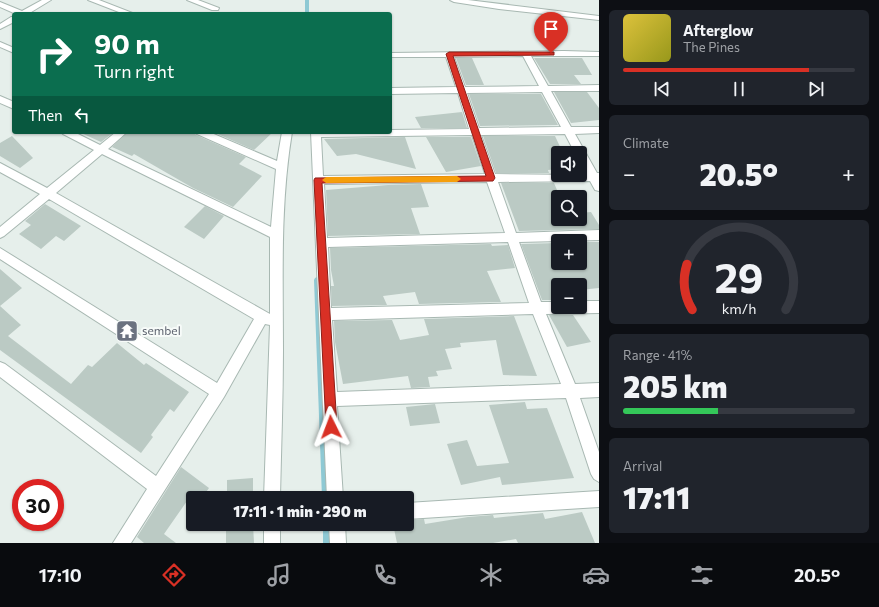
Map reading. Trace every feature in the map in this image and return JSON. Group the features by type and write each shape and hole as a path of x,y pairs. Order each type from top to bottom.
{"street":[{"path":"26,12 47,0"},
{"path":"92,0 125,12"},
{"path":"190,0 215,8"},
{"path":"454,0 499,7 599,18"},
{"path":"0,4 18,12"},
{"path":"0,27 12,20"},
{"path":"0,44 12,50"},
{"path":"449,54 474,132 513,237 537,308 571,391 599,474"},
{"path":"526,54 596,177 599,187"},
{"path":"392,55 599,54"},
{"path":"392,91 599,88"},
{"path":"0,99 12,105"},
{"path":"392,133 599,130"},
{"path":"70,134 276,235"},
{"path":"0,233 120,134"},
{"path":"205,134 281,167"},
{"path":"272,491 276,351 268,319 281,167 287,134"},
{"path":"316,134 335,491"},
{"path":"0,167 268,319"},
{"path":"318,180 596,177"},
{"path":"321,243 599,235"},
{"path":"0,253 219,392"},
{"path":"587,307 599,306"},
{"path":"325,314 551,308"},
{"path":"121,543 268,319"},
{"path":"0,369 158,487"},
{"path":"330,399 599,390"},
{"path":"414,511 599,499"},
{"path":"272,531 272,543"},
{"path":"337,531 338,543"}],"building":[{"path":"456,58 472,58 484,85 466,85"},
{"path":"534,58 582,58 592,75 574,75 581,84 550,84"},
{"path":"554,92 587,92 599,108 599,120 571,123"},
{"path":"469,94 541,94 558,125 480,126"},
{"path":"462,112 467,128 421,128 415,117"},
{"path":"83,134 111,134 101,142"},
{"path":"126,134 195,134 246,157 239,164 262,176 233,207 193,188 134,154 132,156 112,147"},
{"path":"218,134 271,134 254,150"},
{"path":"12,136 33,158 20,168 0,156 0,143"},
{"path":"483,136 555,136 560,146 551,146 551,170 548,170 549,173 496,173"},
{"path":"405,137 416,169 356,154 337,156 324,139"},
{"path":"426,137 471,137 481,166 446,172"},
{"path":"501,183 554,183 557,190 551,190 551,226 587,226 587,212 591,212 599,225 599,229 519,231"},
{"path":"421,184 429,207 411,208 420,234 328,236 326,190"},
{"path":"45,204 81,226 64,241 56,236 41,249 19,234 31,225 25,221"},
{"path":"205,206 224,216 204,239 184,227"},
{"path":"587,242 599,242 599,288 587,289 587,278 551,278 551,300 542,300 521,244 551,243 551,270 587,270"},
{"path":"491,244 492,246 508,245 515,268 487,271 501,302 419,304 415,292 383,296 387,305 332,306 331,286 334,286 331,270 330,248"},
{"path":"0,269 22,288 0,306"},
{"path":"0,306 21,325 8,336 71,384 88,365 92,367 117,343 144,365 146,363 189,392 174,412 170,409 151,435 153,437 141,453 0,350"},
{"path":"549,315 573,315 591,342 567,347"},
{"path":"514,316 537,376 503,375 496,340 460,343 461,347 445,349 452,369 436,371 438,376 428,377 430,387 411,388 408,376 343,384 335,342 334,321 392,320 400,340 429,335 424,319"},
{"path":"525,402 527,409 547,408 574,478 502,485 500,477 461,485 447,444 467,440 477,466 509,463 489,405"},
{"path":"435,404 440,423 410,426 406,407"},
{"path":"181,467 209,488 207,491 186,491 186,502 164,534 176,543 144,543 137,537"},
{"path":"253,478 253,491 227,491 227,480"},
{"path":"582,512 595,543 518,543 516,539 493,543 397,543 394,531 414,531 414,520 424,519 425,524 468,517 493,515 494,518 543,513 545,519"},
{"path":"226,531 253,531 254,543 226,543"}],"waterway":[{"path":"307,0 307,12"},
{"path":"317,280 326,491"},
{"path":"327,531 327,543"}],"slow traffic":[{"path":"326,180 457,179"}],"place":[{"name":"sembel","path":"127,331"}],"route":[{"path":"331,427 318,180 491,178 460,91 449,54 551,53"}]}
